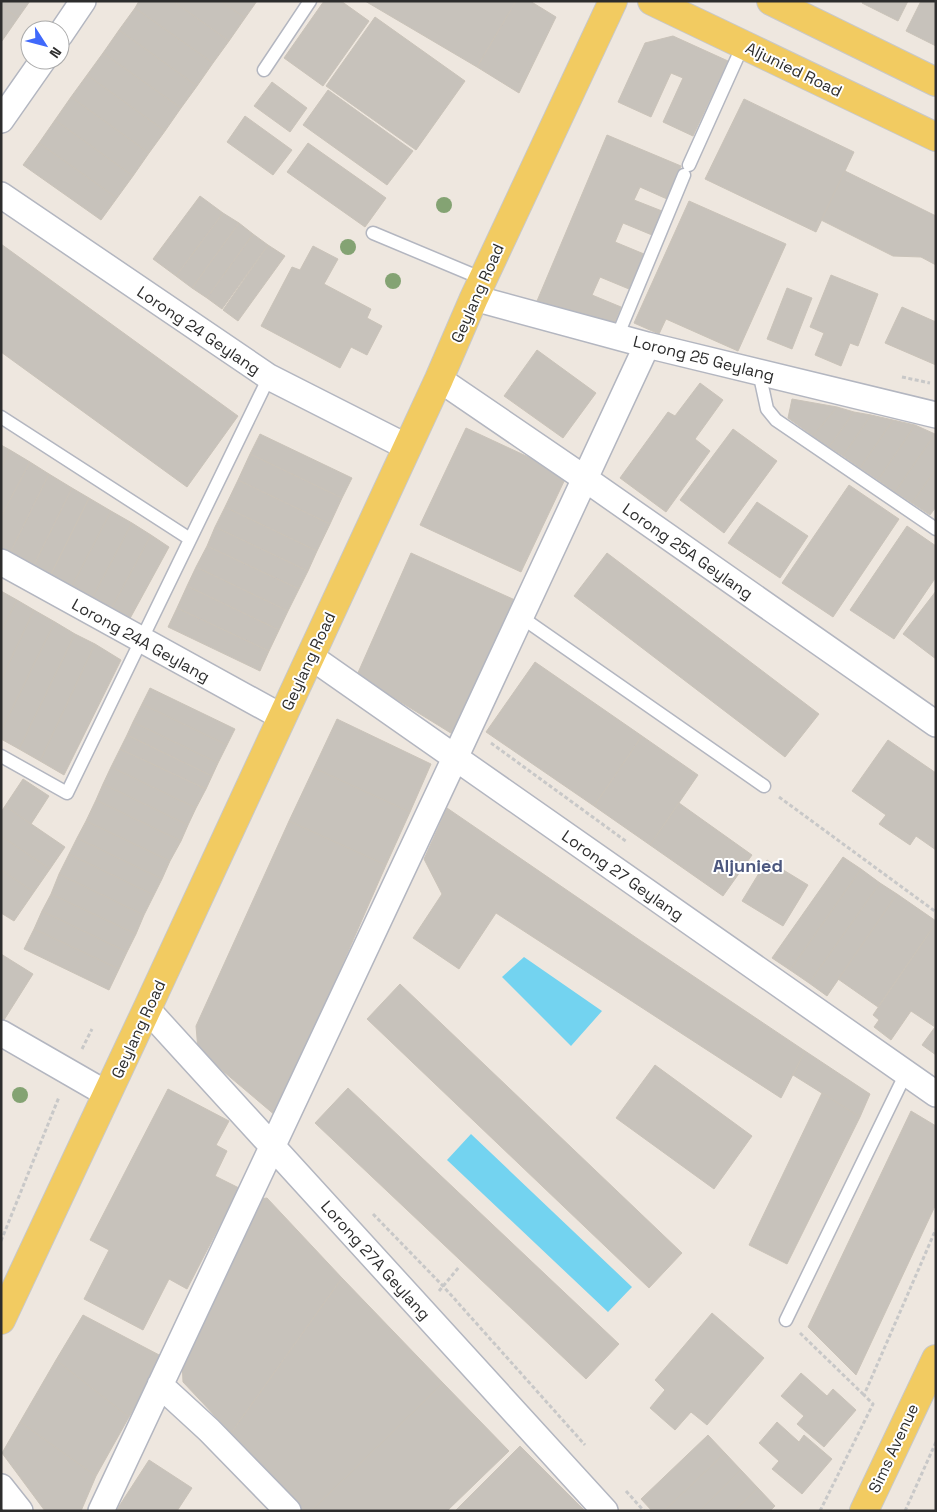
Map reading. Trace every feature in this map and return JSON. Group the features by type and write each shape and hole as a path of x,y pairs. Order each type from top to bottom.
{"main road":[{"name":"Geylang Road","path":"1,1320 439,379 478,288 613,1"},
{"name":"Aljunied Road","path":"652,1 936,137"},
{"path":"777,2 936,82"},
{"name":"Sims Avenue","path":"864,1511 936,1359"}],"street":[{"path":"70,20 83,1"},
{"path":"1,120 36,70"},
{"name":"Lorong 24 Geylang","path":"1,195 269,377 407,447"},
{"name":"Lorong 25 Geylang","path":"478,288 647,345 936,415"},
{"path":"101,1511 647,345"},
{"name":"Lorong 25A Geylang","path":"439,379 936,724"},
{"name":"Lorong 24A Geylang","path":"1,562 282,717"},
{"name":"Lorong 27 Geylang","path":"310,656 936,1094"},
{"name":"Lorong 27A Geylang","path":"147,1009 605,1511"},
{"path":"1,1033 107,1094"},
{"path":"160,1385 209,1430 288,1511"},
{"path":"1,1486 20,1511"}],"lane":[{"path":"264,70 310,1"},
{"path":"617,336 686,170 743,45"},
{"path":"373,233 478,288"},
{"path":"759,372 767,409 776,420 936,529"},
{"path":"1,756 67,793 269,377"},
{"path":"1,417 190,539"},
{"path":"520,617 764,786"},
{"path":"786,1320 906,1073"}],"path":[{"path":"764,786 936,912"},
{"path":"1,1241 70,1072 92,1029"},
{"path":"367,1207 443,1286 573,1432"},
{"path":"864,1395 936,1229"},
{"path":"786,1320 873,1404 820,1511"},
{"path":"905,1511 936,1442"}],"water":[{"path":"524,957 602,1011 571,1046 502,977"},
{"path":"471,1134 632,1287 608,1312 447,1160"}],"building":[{"path":"1,1 30,1 18,18 1,6"},
{"path":"139,1 173,1 229,41 213,63 135,8"},
{"path":"173,1 221,1 245,18 229,41"},
{"path":"221,1 257,1 245,18"},
{"path":"324,1 341,1 369,21 323,86 284,58"},
{"path":"365,1 516,1 477,67"},
{"path":"516,1 530,1 556,17 519,93 477,67"},
{"path":"863,1 908,1 898,21 862,3"},
{"path":"921,1 936,1 936,46 906,31"},
{"path":"1,6 18,18 2,41 1,41"},
{"path":"135,8 213,63 197,86 119,30"},
{"path":"375,17 465,81 416,150 326,86"},
{"path":"119,30 197,86 181,108 103,53"},
{"path":"673,36 728,61 693,136 663,122 683,78 671,73 651,117 618,102 645,43"},
{"path":"103,53 181,108 165,131 87,75"},
{"path":"87,75 165,131 149,153 71,97"},
{"path":"272,82 307,108 290,132 254,106"},
{"path":"328,90 413,151 387,185 303,125"},
{"path":"71,97 149,153 133,176 55,120"},
{"path":"744,99 854,152 816,232 705,179"},
{"path":"245,116 292,150 273,175 227,142"},
{"path":"55,120 133,176 117,198 39,143"},
{"path":"607,135 681,166 667,199 640,187 634,200 662,211 652,235 623,223 615,242 644,254 629,289 600,277 592,295 621,307 611,332 537,301"},
{"path":"39,143 117,198 101,220 23,165"},
{"path":"308,143 386,198 365,227 287,172"},
{"path":"845,171 936,216 936,265 921,257 893,256 821,220"},
{"path":"200,196 223,213 176,276 153,259"},
{"path":"689,201 786,244 738,351 666,319 659,334 634,323"},
{"path":"223,213 239,223 192,288 176,276"},
{"path":"239,223 253,234 207,298 192,288"},
{"path":"253,234 268,245 222,309 207,298"},
{"path":"1,244 238,416 187,487 1,352"},
{"path":"268,245 285,256 238,321 223,310"},
{"path":"313,246 338,259 324,284 371,309 367,318 382,326 367,355 351,347 340,368 261,326 292,267 300,270"},
{"path":"831,275 878,294 858,346 850,343 841,366 815,355 824,333 810,327"},
{"path":"787,288 812,298 792,349 767,339"},
{"path":"902,307 936,322 936,365 885,343"},
{"path":"537,350 596,393 563,438 504,396"},
{"path":"700,383 723,400 695,439 710,451 666,512 620,478 668,412 675,416"},
{"path":"792,399 837,407 813,436 788,418"},
{"path":"837,407 854,412 829,447 813,436"},
{"path":"854,412 871,415 843,456 829,447"},
{"path":"871,415 893,420 860,468 843,456"},
{"path":"893,420 915,425 878,480 860,468"},
{"path":"915,425 935,434 895,492 878,480"},
{"path":"466,428 567,475 521,572 420,525"},
{"path":"733,429 777,461 724,533 680,500"},
{"path":"260,434 352,478 342,498 250,454"},
{"path":"935,434 936,469 912,503 895,492"},
{"path":"1,445 10,450 1,468"},
{"path":"10,450 30,462 1,517 1,468"},
{"path":"250,454 342,498 330,524 238,480"},
{"path":"30,462 49,474 9,555 1,551 1,517"},
{"path":"936,469 936,507 930,515 912,503"},
{"path":"49,474 72,488 32,569 9,555"},
{"path":"238,480 330,524 317,551 225,507"},
{"path":"849,485 899,519 833,617 782,583"},
{"path":"72,488 89,498 49,578 32,569"},
{"path":"89,498 111,511 70,590 49,578"},
{"path":"757,502 808,536 780,578 728,543"},
{"path":"225,507 317,551 308,571 215,527"},
{"path":"111,511 132,523 90,602 70,590"},
{"path":"132,523 151,535 109,613 90,602"},
{"path":"907,526 936,546 936,577 894,639 850,610"},
{"path":"215,527 308,571 299,589 207,546"},
{"path":"151,535 169,547 127,624 109,613"},
{"path":"207,546 299,589 288,611 196,567"},
{"path":"411,553 515,600 454,735 357,675"},
{"path":"607,553 819,714 785,757 574,596"},
{"path":"196,567 288,611 279,630 187,586"},
{"path":"187,586 279,630 269,651 177,608"},
{"path":"1,591 17,600 1,632"},
{"path":"936,591 936,659 903,634"},
{"path":"17,600 34,610 1,680 1,632"},
{"path":"177,608 269,651 260,671 168,627"},
{"path":"34,610 55,622 1,731 1,680"},
{"path":"55,622 75,634 19,749 1,739 1,731"},
{"path":"75,634 95,644 40,761 19,749"},
{"path":"95,644 121,660 64,775 40,761"},
{"path":"535,662 642,736 594,806 486,732"},
{"path":"150,688 235,729 227,745 142,704"},
{"path":"142,704 227,745 218,763 133,722"},
{"path":"337,719 431,764 410,812 314,768"},
{"path":"133,722 218,763 212,776 127,735"},
{"path":"127,735 212,776 206,789 120,749"},
{"path":"642,736 698,775 650,845 594,806"},
{"path":"888,740 936,773 936,850 916,836 910,845 879,824 886,815 852,791"},
{"path":"120,749 206,789 196,808 111,767"},
{"path":"111,767 196,808 188,825 103,784"},
{"path":"314,768 410,812 386,865 289,821"},
{"path":"23,779 49,796 31,824 5,806"},
{"path":"103,784 188,825 181,841 96,800"},
{"path":"96,800 181,841 170,861 86,821"},
{"path":"679,803 752,855 723,896 650,845"},
{"path":"5,806 65,847 50,869 1,836 1,812"},
{"path":"447,808 805,1051 781,1098 496,913 459,969 413,938 442,894 424,859"},
{"path":"86,821 170,861 162,879 77,838"},
{"path":"289,821 386,865 276,1116 198,1050 196,1026"},
{"path":"1,836 50,869 34,892 1,870"},
{"path":"77,838 162,879 154,895 69,854"},
{"path":"69,854 154,895 144,915 59,874"},
{"path":"843,857 861,869 790,970 772,958"},
{"path":"767,860 808,885 783,926 742,901"},
{"path":"861,869 880,883 809,983 790,970"},
{"path":"1,870 34,892 14,921 1,913"},
{"path":"59,874 144,915 136,934 51,894"},
{"path":"880,883 897,894 827,996 809,983"},
{"path":"51,894 136,934 127,952 42,911"},
{"path":"897,894 936,921 936,923 878,1007 838,979"},
{"path":"42,911 127,952 119,969 34,929"},
{"path":"936,923 936,1055 922,1045 935,1027 911,1011 891,1040 874,1027 879,1020 873,1015"},
{"path":"34,929 119,969 109,990 24,949"},
{"path":"1,954 33,974 4,1020 1,1018"},
{"path":"400,984 682,1253 649,1288 367,1019"},
{"path":"805,1051 870,1094 860,1117 793,1075"},
{"path":"655,1065 752,1136 714,1189 616,1118"},
{"path":"348,1088 619,1344 586,1379 315,1123"},
{"path":"168,1089 229,1121 216,1145 227,1151 215,1176 239,1188 187,1289 169,1279 143,1330 84,1299 109,1250 90,1240"},
{"path":"822,1093 860,1117 787,1264 749,1245"},
{"path":"911,1111 936,1126 936,1204 856,1375 808,1327"},
{"path":"267,1198 342,1278 231,1433 183,1382 182,1361 259,1199"},
{"path":"342,1278 443,1383 311,1511 295,1511 249,1463 255,1458 231,1433"},
{"path":"712,1313 764,1358 707,1425 691,1412 675,1430 650,1408 665,1390 655,1380"},
{"path":"83,1315 163,1357 129,1417 56,1360"},
{"path":"56,1360 129,1417 96,1476 20,1422"},
{"path":"801,1373 827,1396 833,1389 856,1410 824,1447 797,1424 804,1416 781,1396"},
{"path":"443,1383 509,1451 447,1511 311,1511"},
{"path":"20,1422 96,1476 81,1511 45,1511 2,1453"},
{"path":"777,1422 799,1442 804,1435 832,1459 802,1494 772,1469 779,1461 759,1443"},
{"path":"708,1435 725,1453 664,1511 652,1511 641,1499"},
{"path":"520,1446 585,1511 455,1511"},
{"path":"725,1453 741,1470 699,1511 664,1511"},
{"path":"149,1460 192,1488 177,1511 116,1511"},
{"path":"741,1470 758,1488 734,1511 699,1511"},
{"path":"758,1488 775,1506 770,1511 734,1511"}],"district":[{"name":"Aljunied","path":"748,866"}]}
